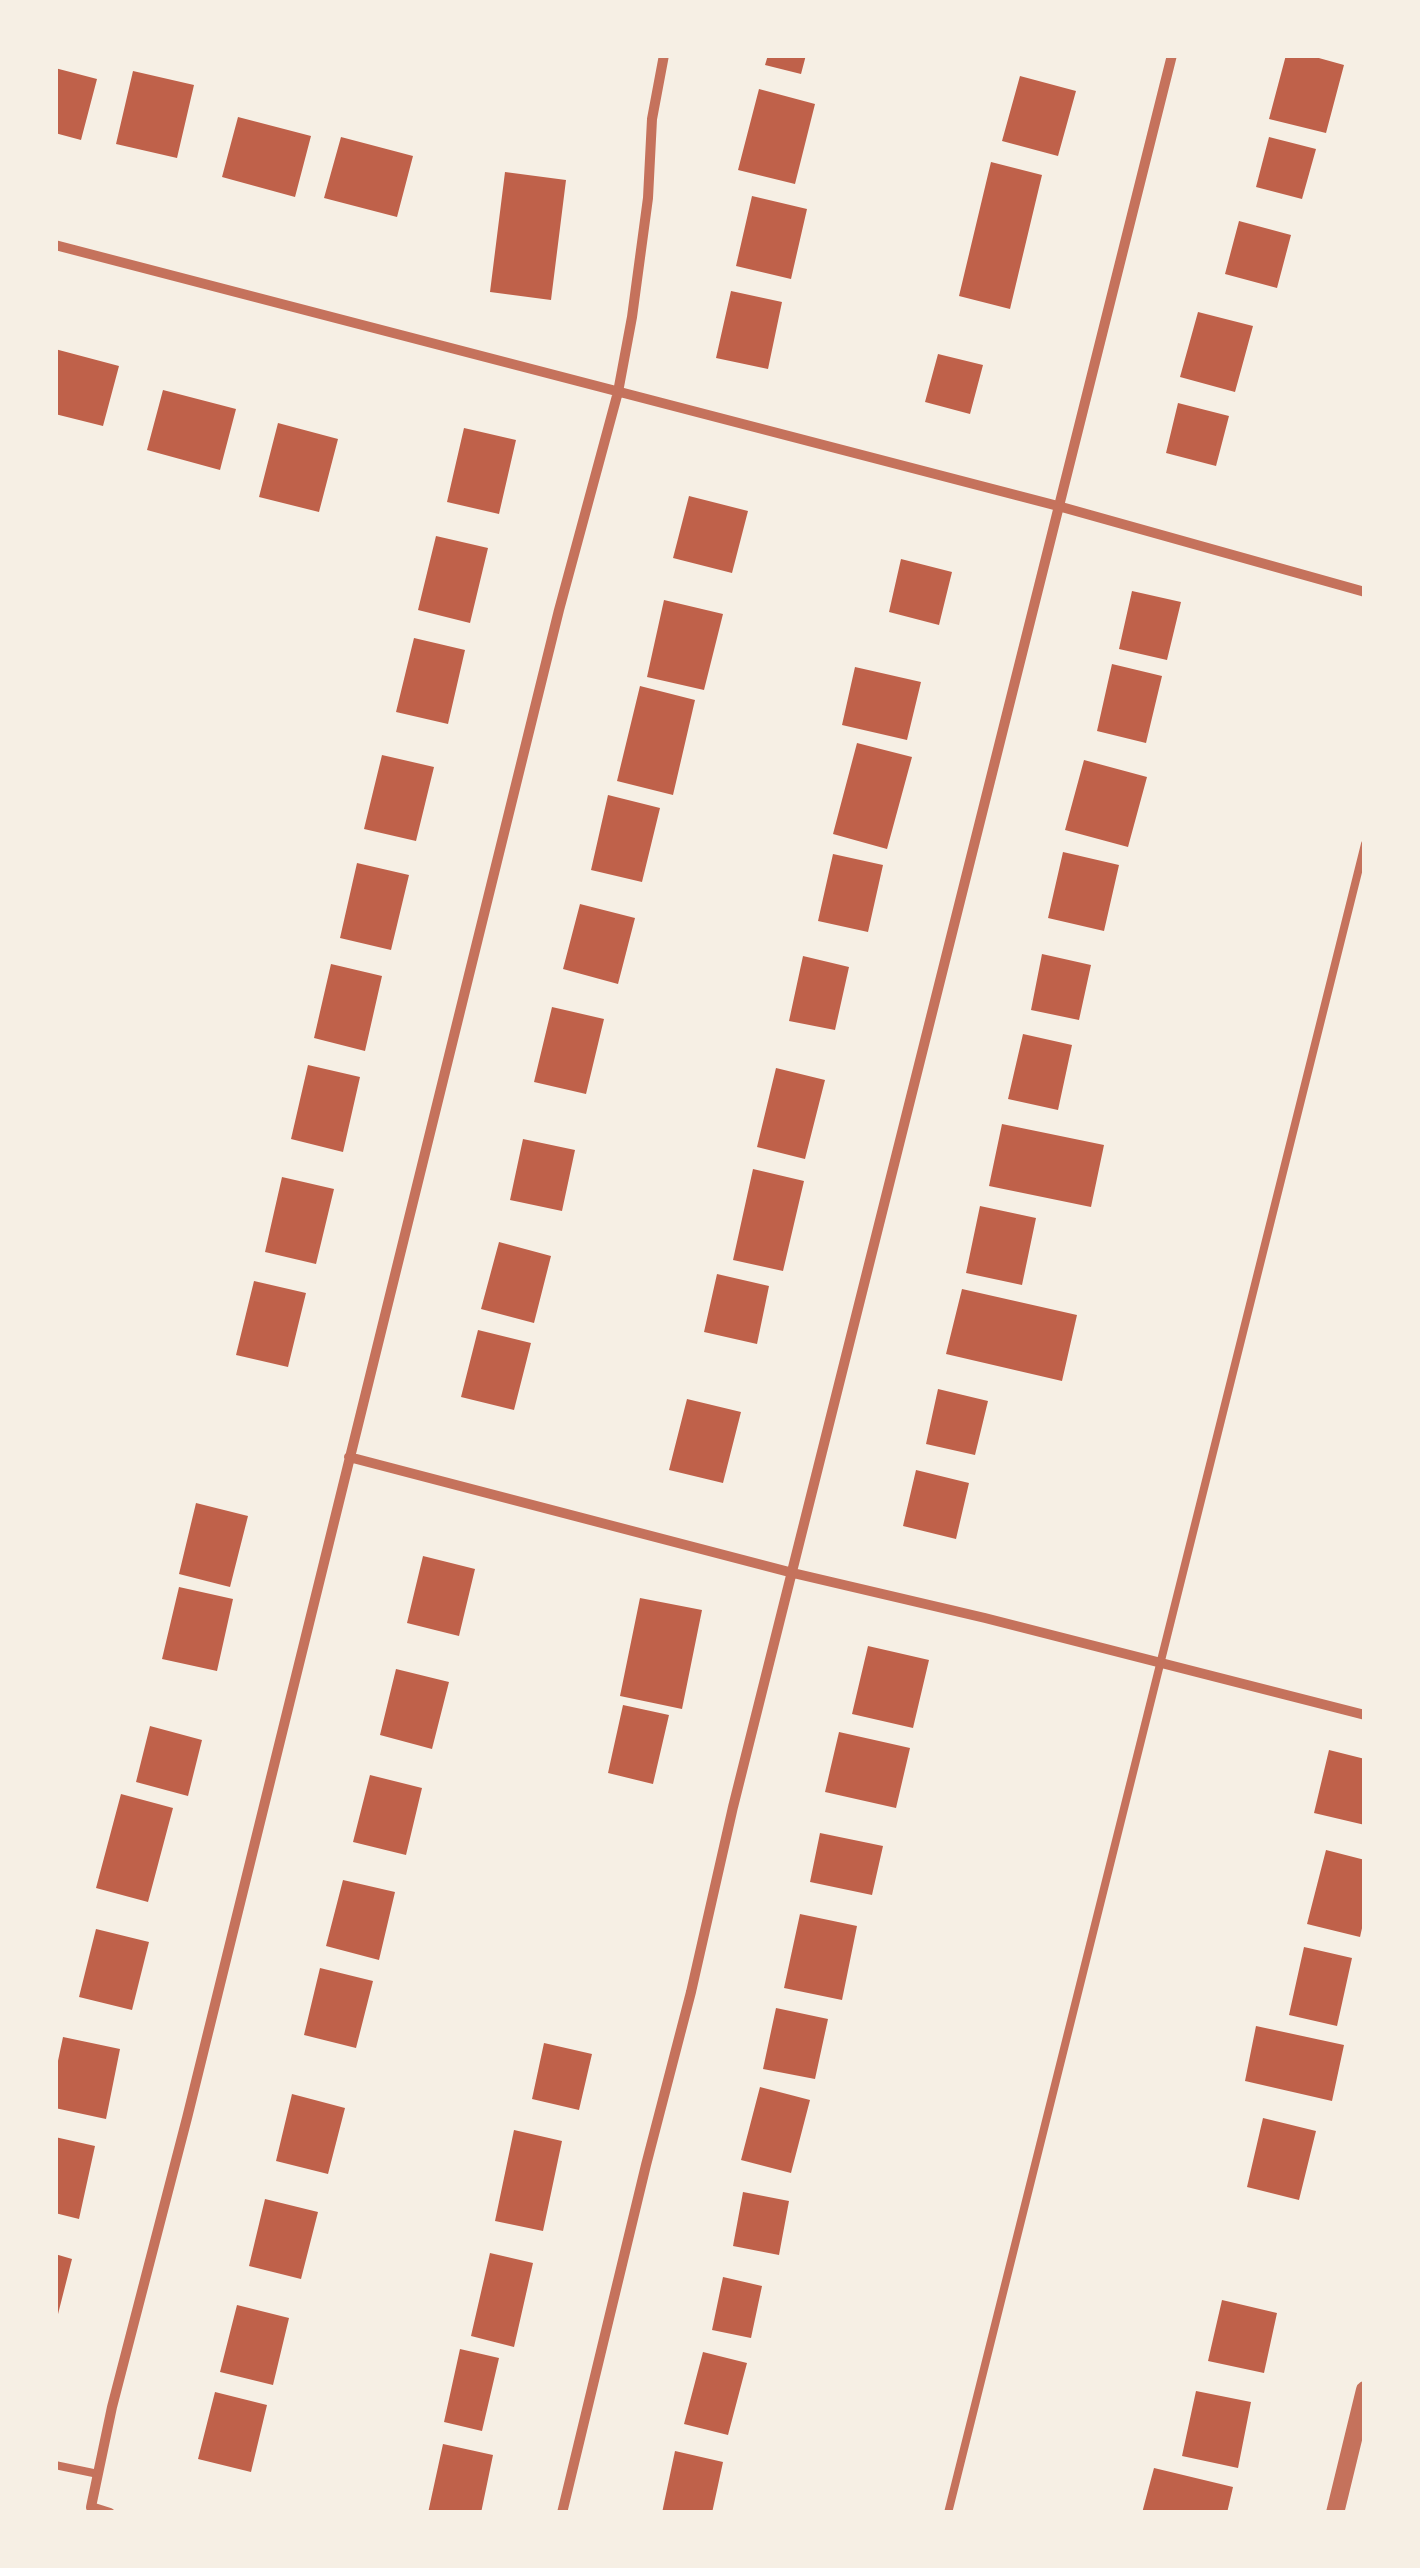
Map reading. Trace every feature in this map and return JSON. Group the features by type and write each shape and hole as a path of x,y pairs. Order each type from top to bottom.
{"street":[{"path":"110,2513 91,2507 112,2407 187,2118 559,610 618,392 632,317 648,198 652,119 664,55"},
{"path":"562,2513 733,1807 1172,55"},
{"path":"55,245 1058,506 1365,592"},
{"path":"349,1457 792,1573 1365,1714"},
{"path":"1335,2513 1365,2390"}],"lane":[{"path":"948,2513 1365,844"},
{"path":"55,2465 98,2474"}],"building":[{"path":"768,55 806,55 801,74 765,65"},
{"path":"1286,55 1308,55 1344,65 1326,133 1269,119"},
{"path":"55,68 97,79 81,140 55,133"},
{"path":"133,71 194,85 177,158 116,144"},
{"path":"1020,76 1076,91 1058,156 1002,141"},
{"path":"759,89 815,104 795,184 738,170"},
{"path":"238,117 311,136 295,197 222,177"},
{"path":"341,137 413,156 397,217 324,198"},
{"path":"1269,137 1316,149 1302,199 1256,187"},
{"path":"991,162 1042,175 1010,309 959,296"},
{"path":"505,172 566,180 551,300 490,292"},
{"path":"752,196 807,209 791,279 736,266"},
{"path":"1239,221 1291,235 1277,288 1225,274"},
{"path":"731,291 782,302 768,369 716,358"},
{"path":"1198,312 1253,326 1235,392 1180,377"},
{"path":"55,349 119,366 103,426 55,414"},
{"path":"938,354 983,365 970,414 925,402"},
{"path":"163,390 236,409 220,470 147,450"},
{"path":"1178,403 1229,416 1216,466 1166,453"},
{"path":"278,423 338,439 319,512 259,497"},
{"path":"464,428 516,440 499,514 447,502"},
{"path":"689,496 748,511 732,573 673,558"},
{"path":"436,536 488,548 470,623 418,610"},
{"path":"901,559 952,572 939,625 889,612"},
{"path":"1132,591 1181,602 1167,660 1119,649"},
{"path":"664,600 723,614 704,690 647,677"},
{"path":"414,638 465,650 448,724 396,712"},
{"path":"1112,664 1162,676 1146,743 1097,731"},
{"path":"855,667 921,682 907,740 842,725"},
{"path":"640,686 695,700 673,795 617,781"},
{"path":"857,743 912,757 887,849 833,834"},
{"path":"382,755 434,767 416,841 364,829"},
{"path":"1084,760 1147,777 1128,847 1065,830"},
{"path":"608,795 660,808 642,882 591,870"},
{"path":"1063,852 1119,865 1104,931 1048,918"},
{"path":"833,854 883,865 868,932 818,921"},
{"path":"357,863 409,875 391,950 340,938"},
{"path":"580,904 635,918 618,984 563,969"},
{"path":"1042,954 1091,965 1079,1020 1031,1010"},
{"path":"803,956 849,967 835,1030 789,1021"},
{"path":"331,964 382,976 365,1051 314,1038"},
{"path":"552,1007 604,1019 586,1094 534,1082"},
{"path":"1023,1034 1072,1045 1058,1110 1008,1099"},
{"path":"308,1065 360,1077 343,1152 291,1139"},
{"path":"776,1068 825,1080 805,1159 757,1147"},
{"path":"1002,1124 1104,1145 1091,1207 989,1186"},
{"path":"523,1139 575,1150 562,1211 510,1200"},
{"path":"753,1169 804,1181 783,1271 733,1260"},
{"path":"282,1177 334,1189 316,1264 265,1252"},
{"path":"980,1206 1036,1218 1022,1285 966,1273"},
{"path":"499,1242 551,1256 534,1323 481,1309"},
{"path":"717,1274 769,1286 757,1344 704,1332"},
{"path":"254,1281 306,1293 288,1367 236,1355"},
{"path":"962,1289 1077,1315 1062,1381 946,1354"},
{"path":"478,1330 531,1343 514,1410 461,1397"},
{"path":"938,1389 988,1401 975,1455 926,1444"},
{"path":"687,1399 741,1412 723,1483 669,1470"},
{"path":"916,1470 969,1483 956,1539 903,1526"},
{"path":"196,1503 248,1516 230,1587 179,1574"},
{"path":"423,1556 475,1569 459,1636 407,1623"},
{"path":"179,1587 233,1599 217,1671 162,1659"},
{"path":"640,1598 702,1610 682,1709 620,1696"},
{"path":"868,1646 929,1660 913,1728 852,1714"},
{"path":"396,1669 449,1682 432,1749 380,1735"},
{"path":"623,1705 669,1715 653,1784 608,1773"},
{"path":"150,1726 202,1740 188,1796 136,1782"},
{"path":"839,1732 910,1748 896,1808 825,1792"},
{"path":"1329,1750 1365,1759 1365,1825 1314,1813"},
{"path":"370,1775 422,1788 406,1855 353,1842"},
{"path":"121,1794 173,1808 148,1902 96,1888"},
{"path":"820,1833 883,1846 872,1895 810,1882"},
{"path":"1326,1850 1365,1860 1365,1915 1360,1937 1307,1924"},
{"path":"343,1880 395,1892 379,1960 326,1946"},
{"path":"800,1914 857,1926 842,2000 784,1988"},
{"path":"96,1929 149,1942 132,2010 79,1997"},
{"path":"1304,1947 1352,1958 1337,2026 1289,2015"},
{"path":"320,1968 373,1981 356,2048 304,2035"},
{"path":"776,2008 828,2019 815,2079 763,2069"},
{"path":"1256,2026 1344,2045 1332,2101 1245,2081"},
{"path":"63,2037 120,2049 106,2119 55,2108 55,2075"},
{"path":"544,2043 592,2054 579,2110 532,2099"},
{"path":"760,2087 810,2100 791,2173 741,2160"},
{"path":"292,2094 345,2108 328,2174 276,2161"},
{"path":"1263,2118 1316,2131 1299,2200 1247,2187"},
{"path":"514,2130 562,2141 543,2231 495,2221"},
{"path":"55,2137 95,2146 79,2219 55,2213"},
{"path":"743,2192 789,2201 779,2255 733,2246"},
{"path":"265,2199 318,2212 301,2279 249,2266"},
{"path":"490,2253 533,2263 514,2347 471,2336"},
{"path":"55,2254 72,2259 56,2322 55,2322"},
{"path":"723,2277 762,2286 751,2338 712,2330"},
{"path":"1222,2300 1277,2313 1264,2373 1208,2361"},
{"path":"237,2305 289,2318 273,2385 220,2372"},
{"path":"460,2349 499,2358 482,2431 444,2422"},
{"path":"703,2352 747,2363 728,2435 684,2424"},
{"path":"1196,2391 1251,2402 1238,2468 1182,2456"},
{"path":"215,2392 267,2405 251,2472 198,2459"},
{"path":"443,2444 493,2455 481,2513 428,2513"},
{"path":"675,2451 723,2462 712,2513 662,2513"},
{"path":"1154,2468 1233,2487 1227,2513 1142,2513"}]}
